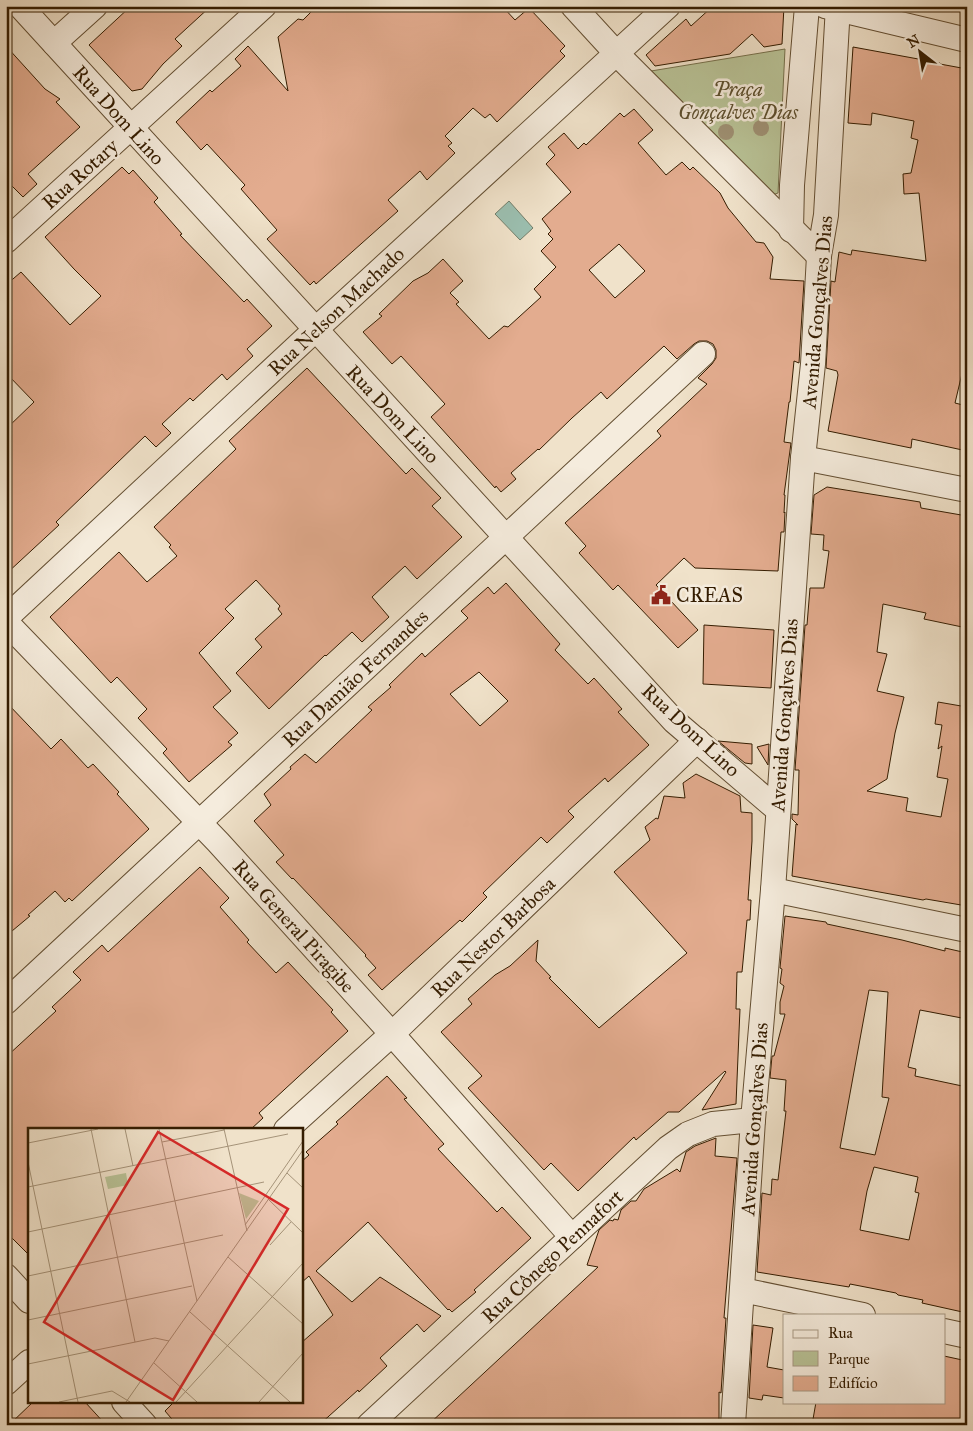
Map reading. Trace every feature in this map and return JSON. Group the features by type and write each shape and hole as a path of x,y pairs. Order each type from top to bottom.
{"street":[{"name":"Rua Dom Lino","path":"20,6 674,721 777,809"},
{"path":"54,43 95,6"},
{"name":"Rua Rotary","path":"6,241 264,6"},
{"path":"572,6 616,54 819,256"},
{"name":"Rua Nelson Machado","path":"6,618 315,330 668,6"},
{"name":"Avenida Gonçalves Dias","path":"791,230 792,186 807,6"},
{"path":"834,7 967,40"},
{"name":"Avenida Gonçalves Dias","path":"733,1425 753,1120 773,890 777,809 803,458 813,364 819,256 826,215 834,7"},
{"name":"Rua Damião Fernandes","path":"6,1002 703,354"},
{"path":"803,458 967,490"},
{"name":"Rua General Piragibe","path":"6,622 200,823 392,1034 572,1237"},
{"name":"Rua Nestor Barbosa","path":"288,1128 392,1034 697,740"},
{"path":"773,890 967,930"},
{"name":"Rua Cônego Pennafort","path":"369,1425 668,1148 688,1134 713,1124 753,1120"},
{"path":"6,1276 28,1300"},
{"path":"742,1290 858,1314"},
{"path":"946,1331 967,1336"},
{"path":"6,1383 28,1363"},
{"path":"126,1404 145,1425"}],"green space":[{"name":"Praça Gonçalves Dias","path":"785,49 778,193 767,197 651,71"}],"shaded area":[{"path":"509,201 533,228 520,240 495,214"}],"building":[{"path":"131,6 211,6 175,39 182,46 163,64 142,89 132,91 89,45"},
{"path":"317,6 502,6 515,20 529,8 565,46 560,51 565,56 497,122 490,114 485,118 473,108 445,136 452,143 448,146 455,153 427,180 420,171 388,200 398,211 316,284 314,281 310,285 267,239 277,230 241,189 245,185 207,144 201,150 176,122 210,90 212,92 241,66 235,59 248,46 288,91 278,37 298,19 303,20"},
{"path":"713,6 784,6 782,44 764,47 752,34 730,54 655,66 646,55 686,19 691,26"},
{"path":"6,46 45,89 60,99 56,102 80,127 28,174 37,184 23,197 6,180"},
{"path":"853,47 967,69 967,365 964,365 955,403 967,406 967,451 912,439 911,448 828,431 838,375 837,371 826,368 831,281 835,282 839,252 851,255 852,250 926,261 919,193 904,194 903,174 911,173 918,140 911,138 914,121 872,113 871,125 848,123"},
{"path":"634,109 653,130 638,143 666,175 682,162 690,170 693,167 720,193 728,208 756,242 764,243 773,257 770,279 804,281 799,363 794,361 784,442 791,443 784,495 784,532 781,532 778,571 695,568 684,558 656,585 698,630 678,648 618,585 613,590 579,553 586,546 565,523 661,436 657,431 707,384 698,378 716,358 716,350 713,344 707,341 699,341 677,359 664,346 607,399 601,392 539,450 511,473 516,479 501,492 496,486 495,488 431,417 445,404 401,356 392,364 363,332 382,316 379,314 413,281 428,273 443,259 463,281 450,293 459,302 456,304 489,339 504,326 508,327 541,297 534,289 556,267 541,251 553,239 548,234 551,231 542,219 571,192 546,164 555,155 548,147 564,133 578,149 584,143 586,145 620,113 624,117","holes":["619,244 645,271 615,298 589,270"]},
{"path":"122,167 129,174 133,170 158,198 154,202 182,234 180,235 244,302 247,299 272,326 247,349 253,356 227,380 222,374 193,401 190,398 162,424 171,433 156,447 145,436 56,522 59,525 6,574 6,429 34,402 6,373 6,285 21,272 70,325 101,296 45,237"},
{"path":"307,368 406,474 412,468 441,498 432,506 462,537 417,579 405,566 372,597 389,617 362,642 352,632 325,655 269,709 236,673 262,647 255,639 282,614 278,609 280,606 256,580 225,609 234,618 199,653 231,691 213,707 238,733 228,742 232,745 189,782 163,753 167,749 138,718 147,709 117,677 111,683 50,617 119,552 147,582 177,556 169,547 171,545 154,527 236,449 229,441"},
{"path":"827,487 920,502 921,508 967,516 967,628 924,619 926,613 883,604 877,652 887,654 877,691 904,697 895,733 887,779 867,791 908,798 906,811 941,817 948,779 937,777 942,746 938,749 942,725 935,724 938,702 967,707 967,759 963,780 967,781 967,906 923,900 792,876 796,824 798,825 792,819 792,814 798,815 799,770 795,770 805,625 807,625 810,588 824,588 829,551 823,550 824,535 811,534 814,495"},
{"path":"506,583 560,644 555,650 588,684 594,678 622,709 618,712 649,745 608,782 605,778 568,811 574,817 547,843 541,837 483,893 487,897 462,922 460,920 382,990 368,975 376,968 366,955 276,862 284,855 254,821 271,805 264,794 291,769 290,767 305,754 316,763 372,710 368,707 391,687 389,685 422,653 425,657 468,618 461,611 488,587 494,594","holes":["479,672 508,701 480,726 450,694"]},
{"path":"704,625 774,630 771,688 703,684"},
{"path":"6,702 51,749 61,739 88,768 93,764 149,829 72,901 69,898 65,902 55,891 28,915 30,916 6,936"},
{"path":"718,741 752,744 752,764 745,763"},
{"path":"769,744 768,765 757,747"},
{"path":"696,774 740,796 741,812 752,813 748,900 751,900 750,920 747,920 742,972 737,972 736,1009 740,1009 736,1104 702,1110 725,1071 679,1112 668,1112 636,1140 634,1137 578,1191 551,1163 544,1170 468,1088 482,1076 441,1032 472,1004 468,999 495,975 510,966 538,940 536,961 551,977 549,978 599,1028 687,953 614,872 650,840 645,827 656,818 658,819 664,796 685,798 683,783"},
{"path":"200,867 229,898 220,907 249,940 247,942 276,973 288,962 333,1010 331,1012 348,1031 259,1113 263,1118 252,1128 28,1128 28,1254 6,1232 6,1057 56,1011 52,1007 81,980 73,972 102,945 108,952"},
{"path":"785,916 826,922 827,924 945,951 945,948 967,953 967,1019 920,1010 908,1067 916,1069 915,1076 967,1087 967,1313 922,1303 923,1300 896,1293 850,1284 849,1287 757,1272 762,1193 771,1195 772,1179 778,1180 786,1111 784,1111 786,1080 770,1078 772,1056 774,1056 785,1014 780,1014 780,1002 784,986 780,983 782,969 780,968","holes":["869,990 888,992 882,1097 889,1098 875,1155 840,1148","874,1167 918,1177 915,1192 919,1193 909,1240 860,1230 867,1191"]},
{"path":"387,1076 407,1098 404,1099 444,1144 438,1149 497,1212 502,1207 531,1238 474,1290 476,1292 452,1312 448,1310 368,1222 316,1271 352,1302 380,1277 441,1316 424,1332 417,1324 380,1358 387,1366 319,1425 177,1425 165,1411 172,1404 302,1404 302,1342 333,1315 309,1276 302,1282 302,1161 309,1155 306,1152 338,1124 336,1122"},
{"path":"716,1138 715,1156 737,1158 724,1318 726,1318 721,1393 719,1392 719,1425 428,1425 598,1267 587,1265 599,1230 610,1220 618,1220 621,1210 631,1201 636,1201 644,1189 677,1169 680,1172 686,1152 695,1146"},
{"path":"753,1325 773,1328 767,1367 783,1370 783,1398 763,1395 762,1400 749,1398"},
{"path":"946,1356 967,1361 967,1414 965,1425 812,1425 816,1404 946,1404"},
{"path":"31,1404 87,1404 106,1425 9,1425"}],"place":[{"name":"CREAS","path":"661,595"}]}
